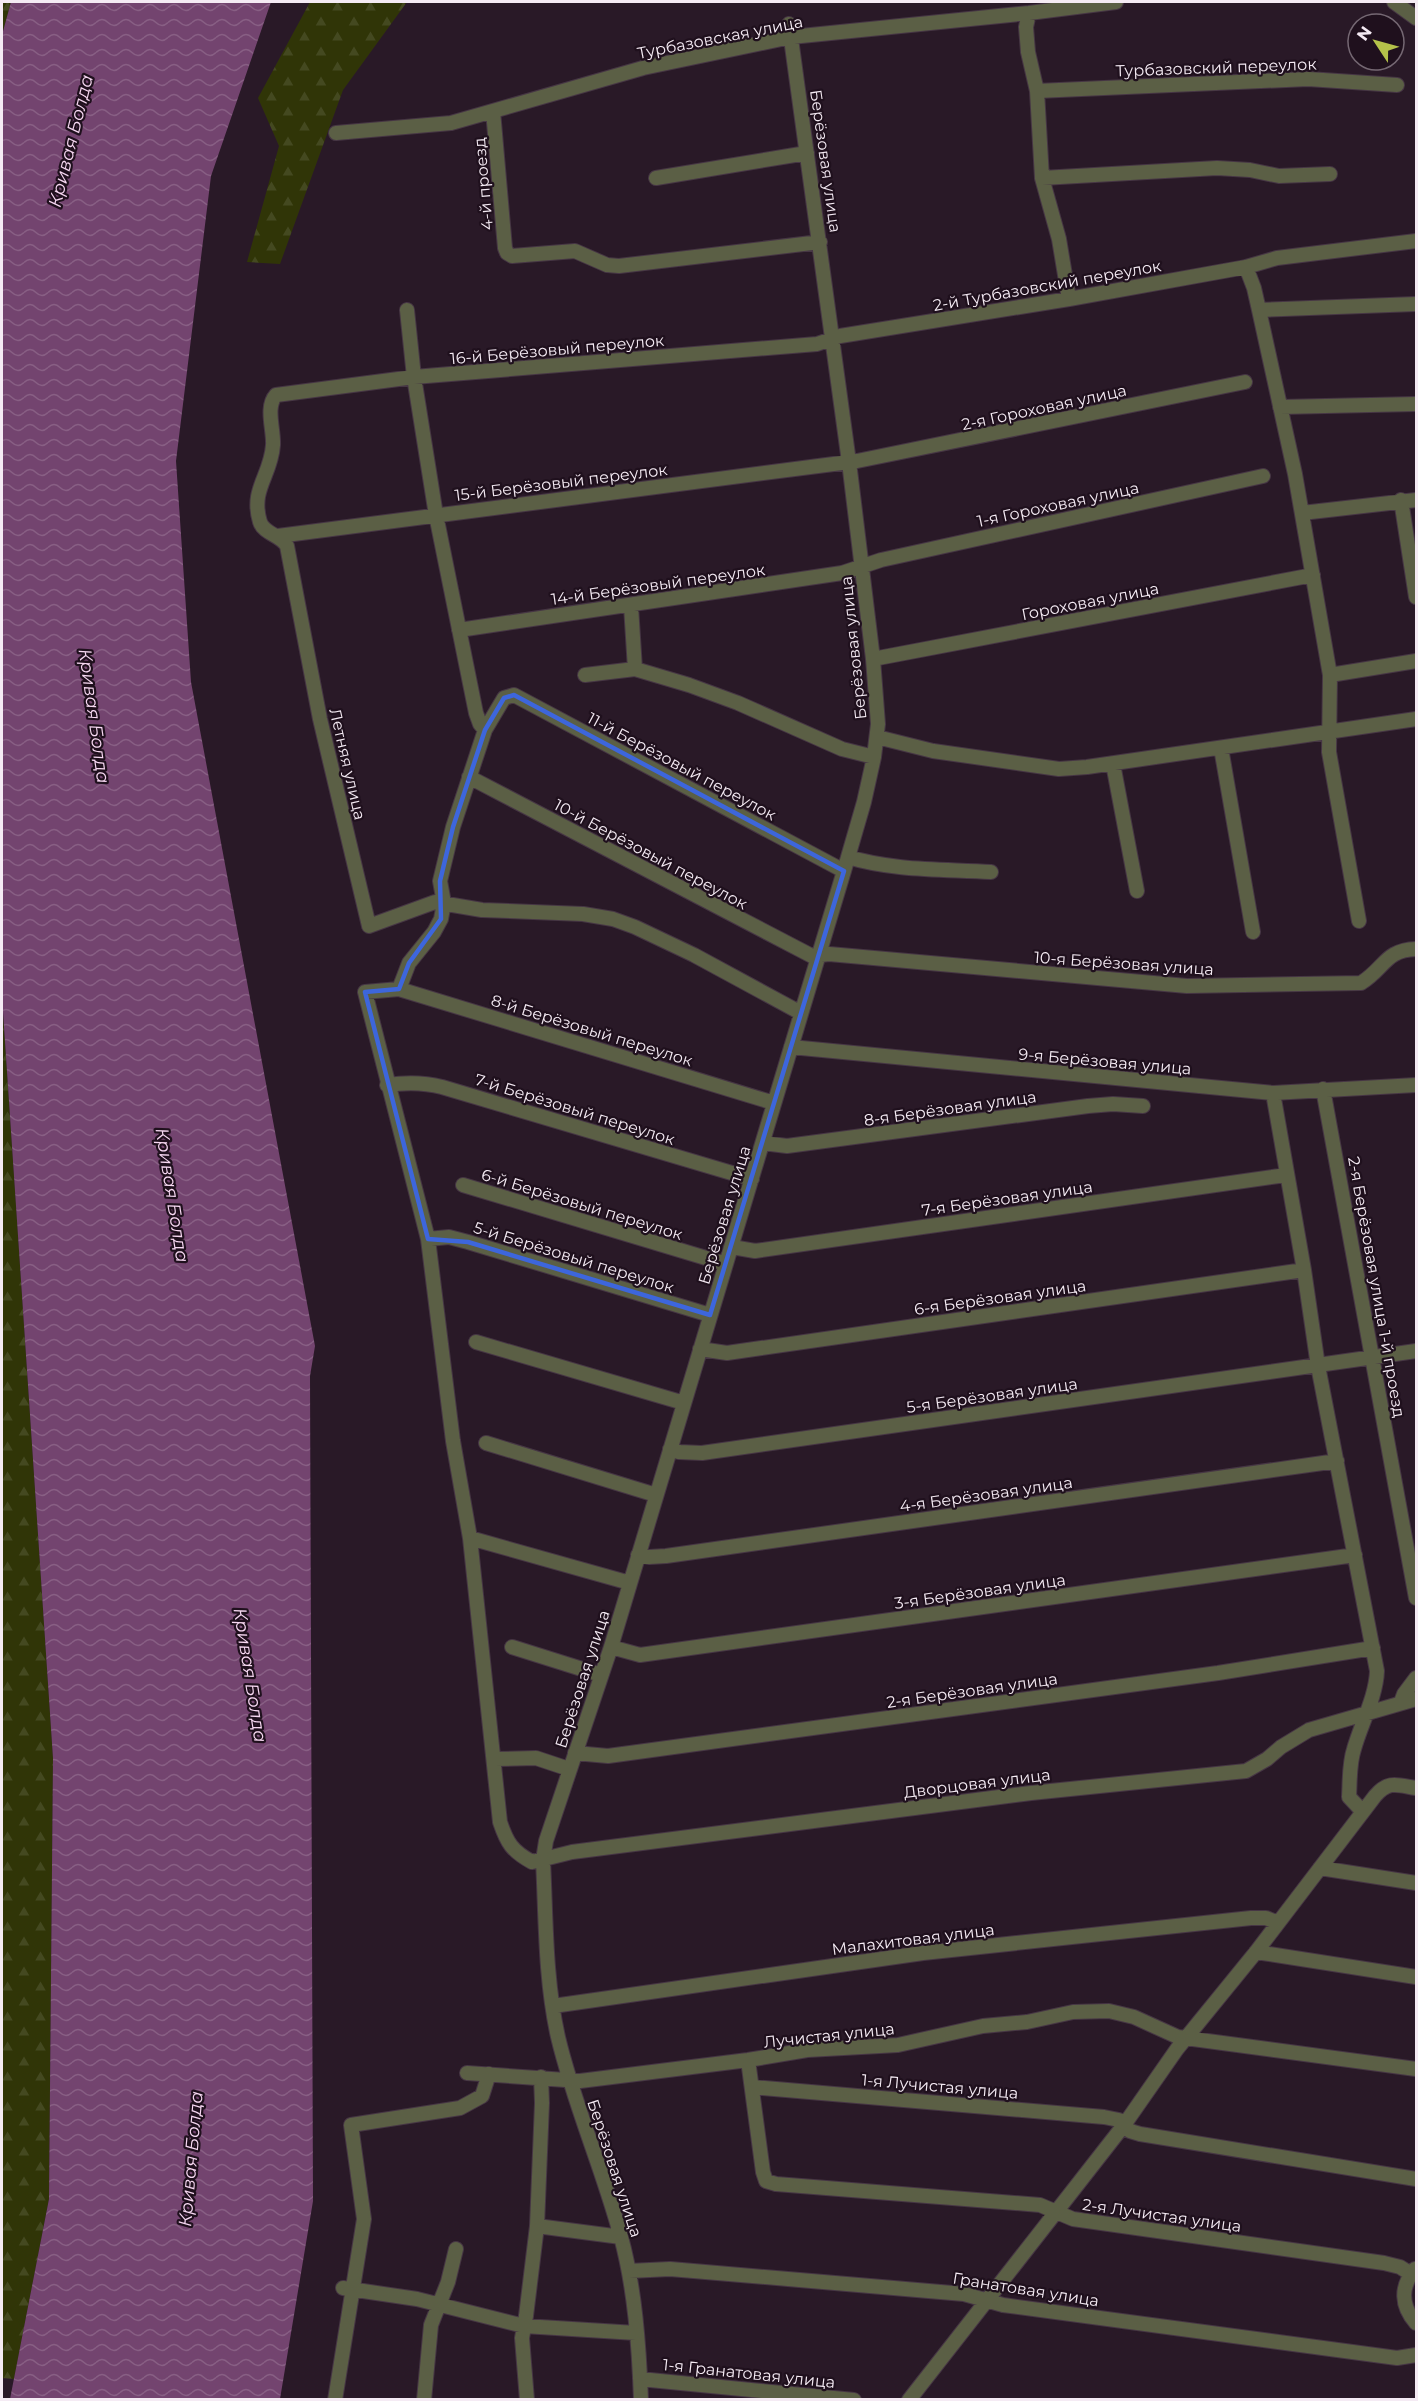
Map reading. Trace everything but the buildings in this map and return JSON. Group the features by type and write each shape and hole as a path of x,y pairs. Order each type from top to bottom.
{"street":[{"name":"Турбазовская улица","path":"336,134 451,123 643,68 790,30 1029,13 1116,2"},
{"path":"1394,2 1416,18"},
{"path":"1029,13 1026,27 1028,52 1036,91 1042,178 1059,239 1069,299"},
{"name":"Берёзовая улица","path":"641,2400 629,2271 621,2237 570,2081 553,2006 549,1976 543,1860 546,1841 611,1647 844,871 864,802 877,737 873,659 849,462 790,30"},
{"name":"Турбазовский переулок","path":"1036,91 1308,79 1397,85"},
{"name":"4-й проезд","path":"493,111 505,248 512,256 575,251 607,264 619,266 820,242"},
{"path":"656,178 807,153"},
{"path":"1042,178 1217,168 1250,170 1278,176 1330,174"},
{"name":"2-й Турбазовский переулок","path":"832,340 840,336 1069,299 1246,267 1277,258 1416,241"},
{"path":"1246,267 1259,310 1313,575 1330,675 1329,752 1359,921"},
{"path":"1259,310 1416,304"},
{"path":"407,310 414,376 436,515 476,713 480,724 486,730 443,862 440,881 444,903 441,919 434,932 414,954 399,989 364,992 428,1239 453,1441 470,1538 500,1822 507,1843 520,1856 532,1862 543,1860"},
{"name":"16-й Берёзовый переулок","path":"278,536 262,527 257,496 270,465 272,453 271,403 276,395 414,376 806,345 832,340"},
{"name":"2-я Гороховая улица","path":"849,462 1245,382"},
{"path":"1280,407 1416,404"},
{"name":"15-й Берёзовый переулок","path":"278,536 849,462"},
{"name":"1-я Гороховая улица","path":"862,568 881,560 1263,476"},
{"path":"1401,500 1416,597"},
{"path":"1302,513 1416,500"},
{"name":"Летняя улица","path":"278,536 287,546 320,719 369,926 423,905 435,902 444,903"},
{"name":"14-й Берёзовый переулок","path":"459,630 631,606 862,568"},
{"name":"Гороховая улица","path":"873,659 1313,575"},
{"path":"631,606 635,669"},
{"path":"1330,675 1416,661"},
{"path":"585,675 635,669 738,703 842,749 874,757"},
{"name":"11-й Берёзовый переулок","path":"486,730 504,698 514,695 844,871"},
{"path":"877,737 933,751 1059,769 1113,764 1416,718"},
{"path":"1221,748 1253,932"},
{"path":"1113,764 1137,891"},
{"name":"10-й Берёзовый переулок","path":"469,777 803,953 818,956"},
{"path":"848,857 903,867 991,872"},
{"path":"444,903 482,910 583,914 613,919 694,954 801,1013"},
{"name":"10-я Берёзовая улица","path":"818,956 828,954 1218,987 1361,983 1371,977 1395,952 1403,949 1416,949"},
{"name":"8-й Берёзовый переулок","path":"399,989 774,1103"},
{"name":"9-я Берёзовая улица","path":"791,1047 1273,1093 1416,1085"},
{"name":"7-й Берёзовый переулок","path":"387,1085 425,1082 752,1179"},
{"name":"2-я Берёзовая улица 1-й проезд","path":"1323,1089 1416,1598"},
{"path":"1273,1093 1318,1366 1377,1671 1376,1684 1353,1750 1349,1797 1363,1812"},
{"name":"8-я Берёзовая улица","path":"763,1143 787,1146 1088,1106 1113,1104 1143,1106"},
{"name":"7-я Берёзовая улица","path":"732,1247 756,1251 1286,1175"},
{"name":"6-й Берёзовый переулок","path":"463,1185 726,1264"},
{"name":"5-й Берёзовый переулок","path":"428,1239 449,1237 468,1242 710,1315"},
{"name":"6-я Берёзовая улица","path":"700,1349 727,1353 1304,1270"},
{"path":"476,1342 684,1403"},
{"name":"5-я Берёзовая улица","path":"670,1449 679,1452 702,1453 1416,1351"},
{"path":"486,1443 656,1495"},
{"name":"4-я Берёзовая улица","path":"638,1555 666,1556 1337,1461"},
{"path":"470,1538 630,1583"},
{"name":"3-я Берёзовая улица","path":"611,1647 640,1655 1355,1555"},
{"path":"512,1647 601,1675"},
{"name":"2-я Берёзовая улица","path":"575,1753 608,1756 1206,1674 1373,1648"},
{"path":"1401,1702 1416,1678"},
{"name":"Дворцовая улица","path":"543,1860 572,1852 1031,1793 1246,1771 1309,1730 1416,1699"},
{"path":"495,1759 536,1758 569,1769"},
{"path":"909,2400 1124,2125 1187,2037 1256,1952 1382,1788 1391,1784 1416,1788"},
{"path":"1320,1868 1416,1883"},
{"name":"Малахитовая улица","path":"553,2006 935,1952 1251,1918 1266,1918 1278,1923"},
{"path":"1256,1952 1416,1977"},
{"name":"Лучистая улица","path":"467,2073 570,2081 748,2060 818,2049 898,2045 983,2026 1027,2022 1073,2012 1121,2012 1169,2034 1416,2069"},
{"path":"748,2060 752,2087"},
{"path":"335,2400 348,2289 364,2219 351,2125 460,2108 482,2096 489,2074"},
{"path":"527,2400 521,2350 537,2226 541,2077"},
{"name":"1-я Лучистая улица","path":"752,2087 1104,2117 1119,2120 1131,2131 1140,2134 1416,2179"},
{"name":"2-я Лучистая улица","path":"752,2087 763,2172 766,2181 776,2184 1040,2205 1073,2219 1384,2263 1414,2271"},
{"path":"537,2226 621,2237"},
{"path":"424,2400 431,2325 448,2282 456,2249"},
{"name":"Гранатовая улица","path":"629,2271 681,2270 964,2294 1015,2307 1397,2358 1416,2355"},
{"path":"1414,2271 1404,2290 1403,2301 1407,2313 1416,2322"},
{"path":"348,2289 439,2304 524,2326 636,2333"},
{"name":"1-я Гранатовая улица","path":"640,2379 854,2400"}],"highlighted area":[{"path":"514,695 844,871 710,1315 468,1242 428,1239 365,992 399,989 409,963 441,919 440,881 453,827 485,730 504,698"}],"green space":[{"path":"2,2 11,2 2,35"},
{"path":"310,2 407,2 343,90 280,264 247,262 279,146 258,98"},
{"path":"2,997 53,1758 49,2199 14,2379 2,2378"}],"water":[{"name":"Кривая Болда","path":"11,2 271,2 211,176 176,461 191,682 315,1346 310,1376 313,2201 280,2399 10,2399 49,2199 53,1758 2,997 2,35"}]}
